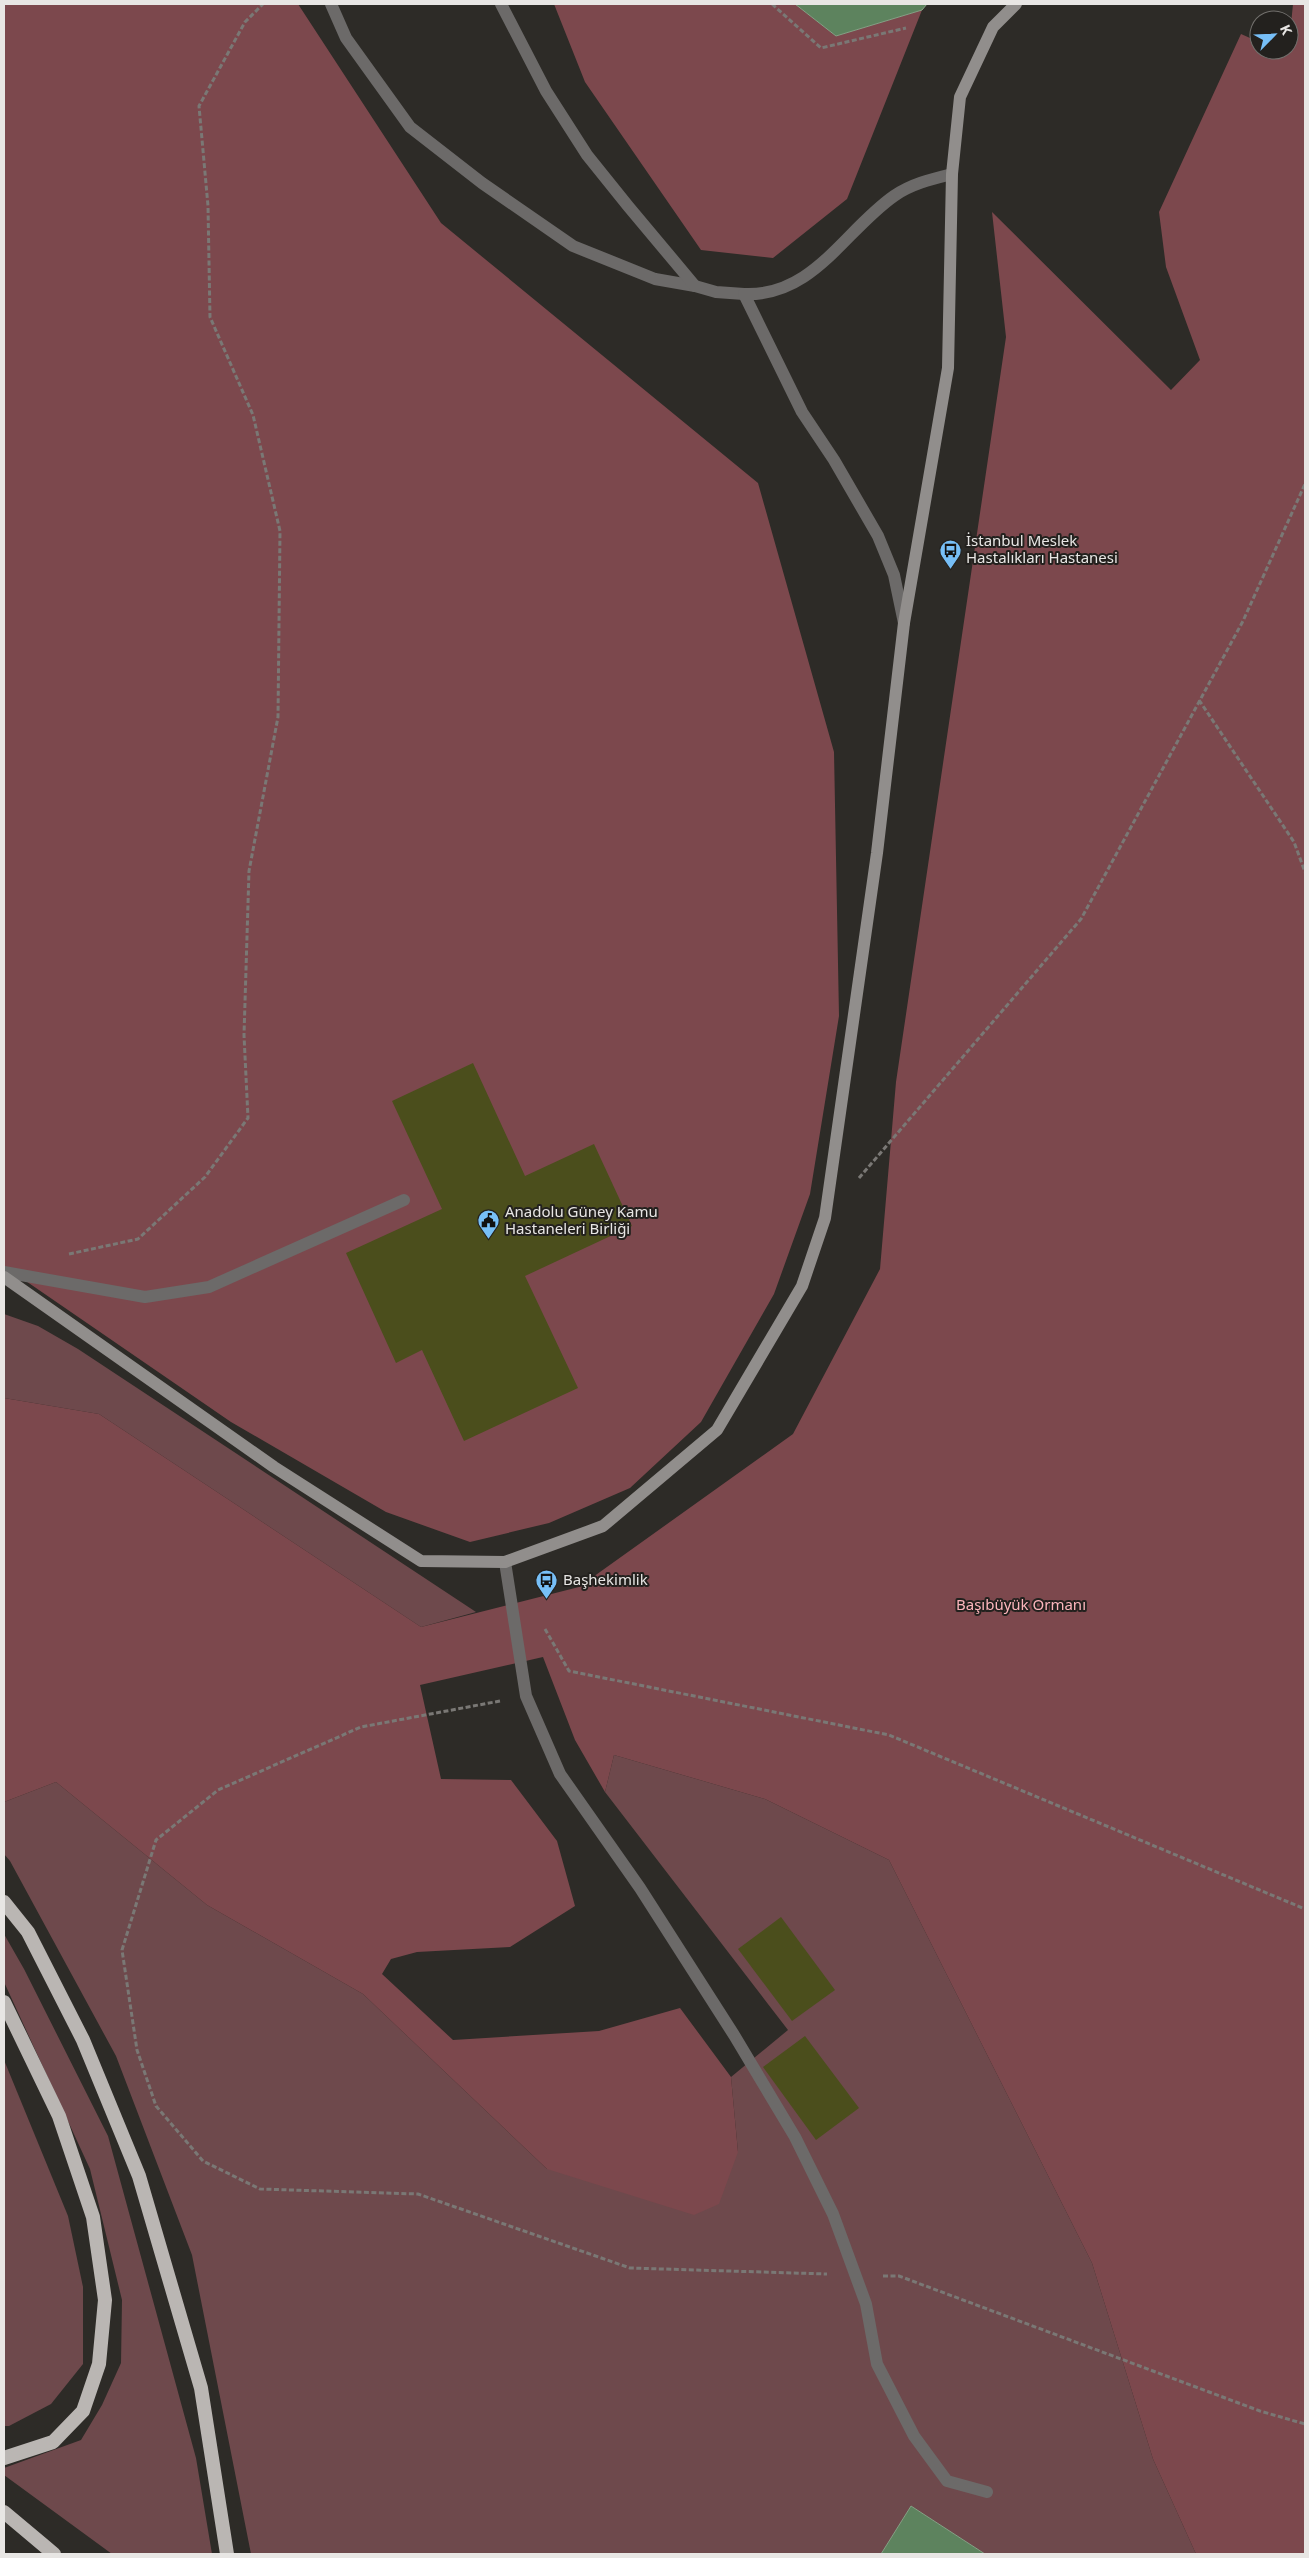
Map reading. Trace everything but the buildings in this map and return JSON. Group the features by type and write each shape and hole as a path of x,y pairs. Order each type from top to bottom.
{"highway":[{"path":"4,1902 28,1932 83,2040 139,2176 201,2388 227,2554"},
{"path":"4,2002 59,2116 94,2217 105,2300 100,2364 83,2411 53,2442 4,2458"},
{"path":"4,2512 54,2554"}],"main road":[{"path":"4,1277 274,1467 422,1561 505,1562 603,1526 716,1430 802,1286 825,1218 877,853 904,623 948,368 952,174 960,97 992,28 1016,4"}],"lane":[{"path":"332,4 346,38 410,127 482,183 573,246 654,278 716,292 763,295 785,289 808,275 894,196 921,182 952,174"},
{"path":"501,4 546,91 587,155 695,286"},
{"path":"744,294 802,412 834,460 878,536 894,575 904,623"},
{"path":"4,1272 145,1297 209,1287 404,1200"},
{"path":"505,1562 526,1696 560,1774 640,1888 795,2137 834,2214 866,2304 877,2364 914,2436 947,2481 987,2492"}],"path":[{"path":"61,1256 138,1239 205,1177 248,1118 244,1036 250,871 278,716 280,531 253,415 210,317 208,206 199,106 244,22 263,4"},
{"path":"772,4 821,48 906,28"},
{"path":"857,1180 1081,919 1242,621 1305,484"},
{"path":"1199,700 1294,842 1305,872"},
{"path":"540,1620 569,1671 890,1735 1305,1909"},
{"path":"526,1696 361,1727 218,1790 156,1840 122,1950 137,2050 156,2106 203,2161 260,2189 418,2194 630,2268 899,2276 1260,2411 1305,2424"}],"shaded area":[{"path":"795,4 927,4 922,10 836,36"},
{"path":"4,1314 38,1326 78,1349 476,1612 421,1627 99,1414 4,1398"},
{"path":"614,1755 765,1799 889,1860 1092,2263 1153,2459 1196,2554 985,2554 911,2506 881,2554 251,2554 192,2255 116,2056 10,1861 4,1854 4,1802 56,1782 207,1905 363,1994 547,2169 738,2152 731,2077 788,2030 605,1792"},
{"path":"4,1934 24,1969 108,2136 196,2458 212,2554 112,2554 4,2475 4,2468 81,2440 102,2405 121,2363 122,2300 90,2169 4,1982"},
{"path":"4,2060 68,2216 83,2287 83,2364 51,2404 9,2426 4,2426"},
{"path":"911,2506 985,2554 881,2554"}],"green space":[{"path":"4,4 298,4 441,223 758,483 834,752 839,1016 810,1194 774,1294 701,1422 630,1488 549,1523 470,1542 386,1512 231,1422 4,1266"},
{"path":"554,4 795,4 836,36 922,10 847,199 773,258 701,250 585,82"},
{"name":"Başıbüyük Ormanı","path":"1293,4 1305,4 1305,2554 1196,2554 1153,2459 1092,2263 889,1860 765,1799 614,1755 605,1792 575,1740 543,1657 420,1685 441,1779 511,1780 557,1841 575,1906 510,1947 417,1952 391,1959 382,1974 453,2040 599,2031 680,2008 731,2077 738,2152 719,2204 694,2215 547,2169 363,1994 207,1905 56,1782 4,1802 4,1398 99,1414 421,1627 579,1587 793,1434 880,1269 896,1082 1006,337 992,212 1171,390 1200,360 1166,267 1159,212 1241,34 1249,38 1249,60 1299,60 1299,10 1292,10"}],"place":[{"name":"İstanbul Meslek Hastalıkları Hastanesi","path":"950,569"},
{"name":"Anadolu Güney Kamu Hastaneleri Birliği","path":"489,1240"},
{"name":"Başhekimlik","path":"547,1599"}]}
